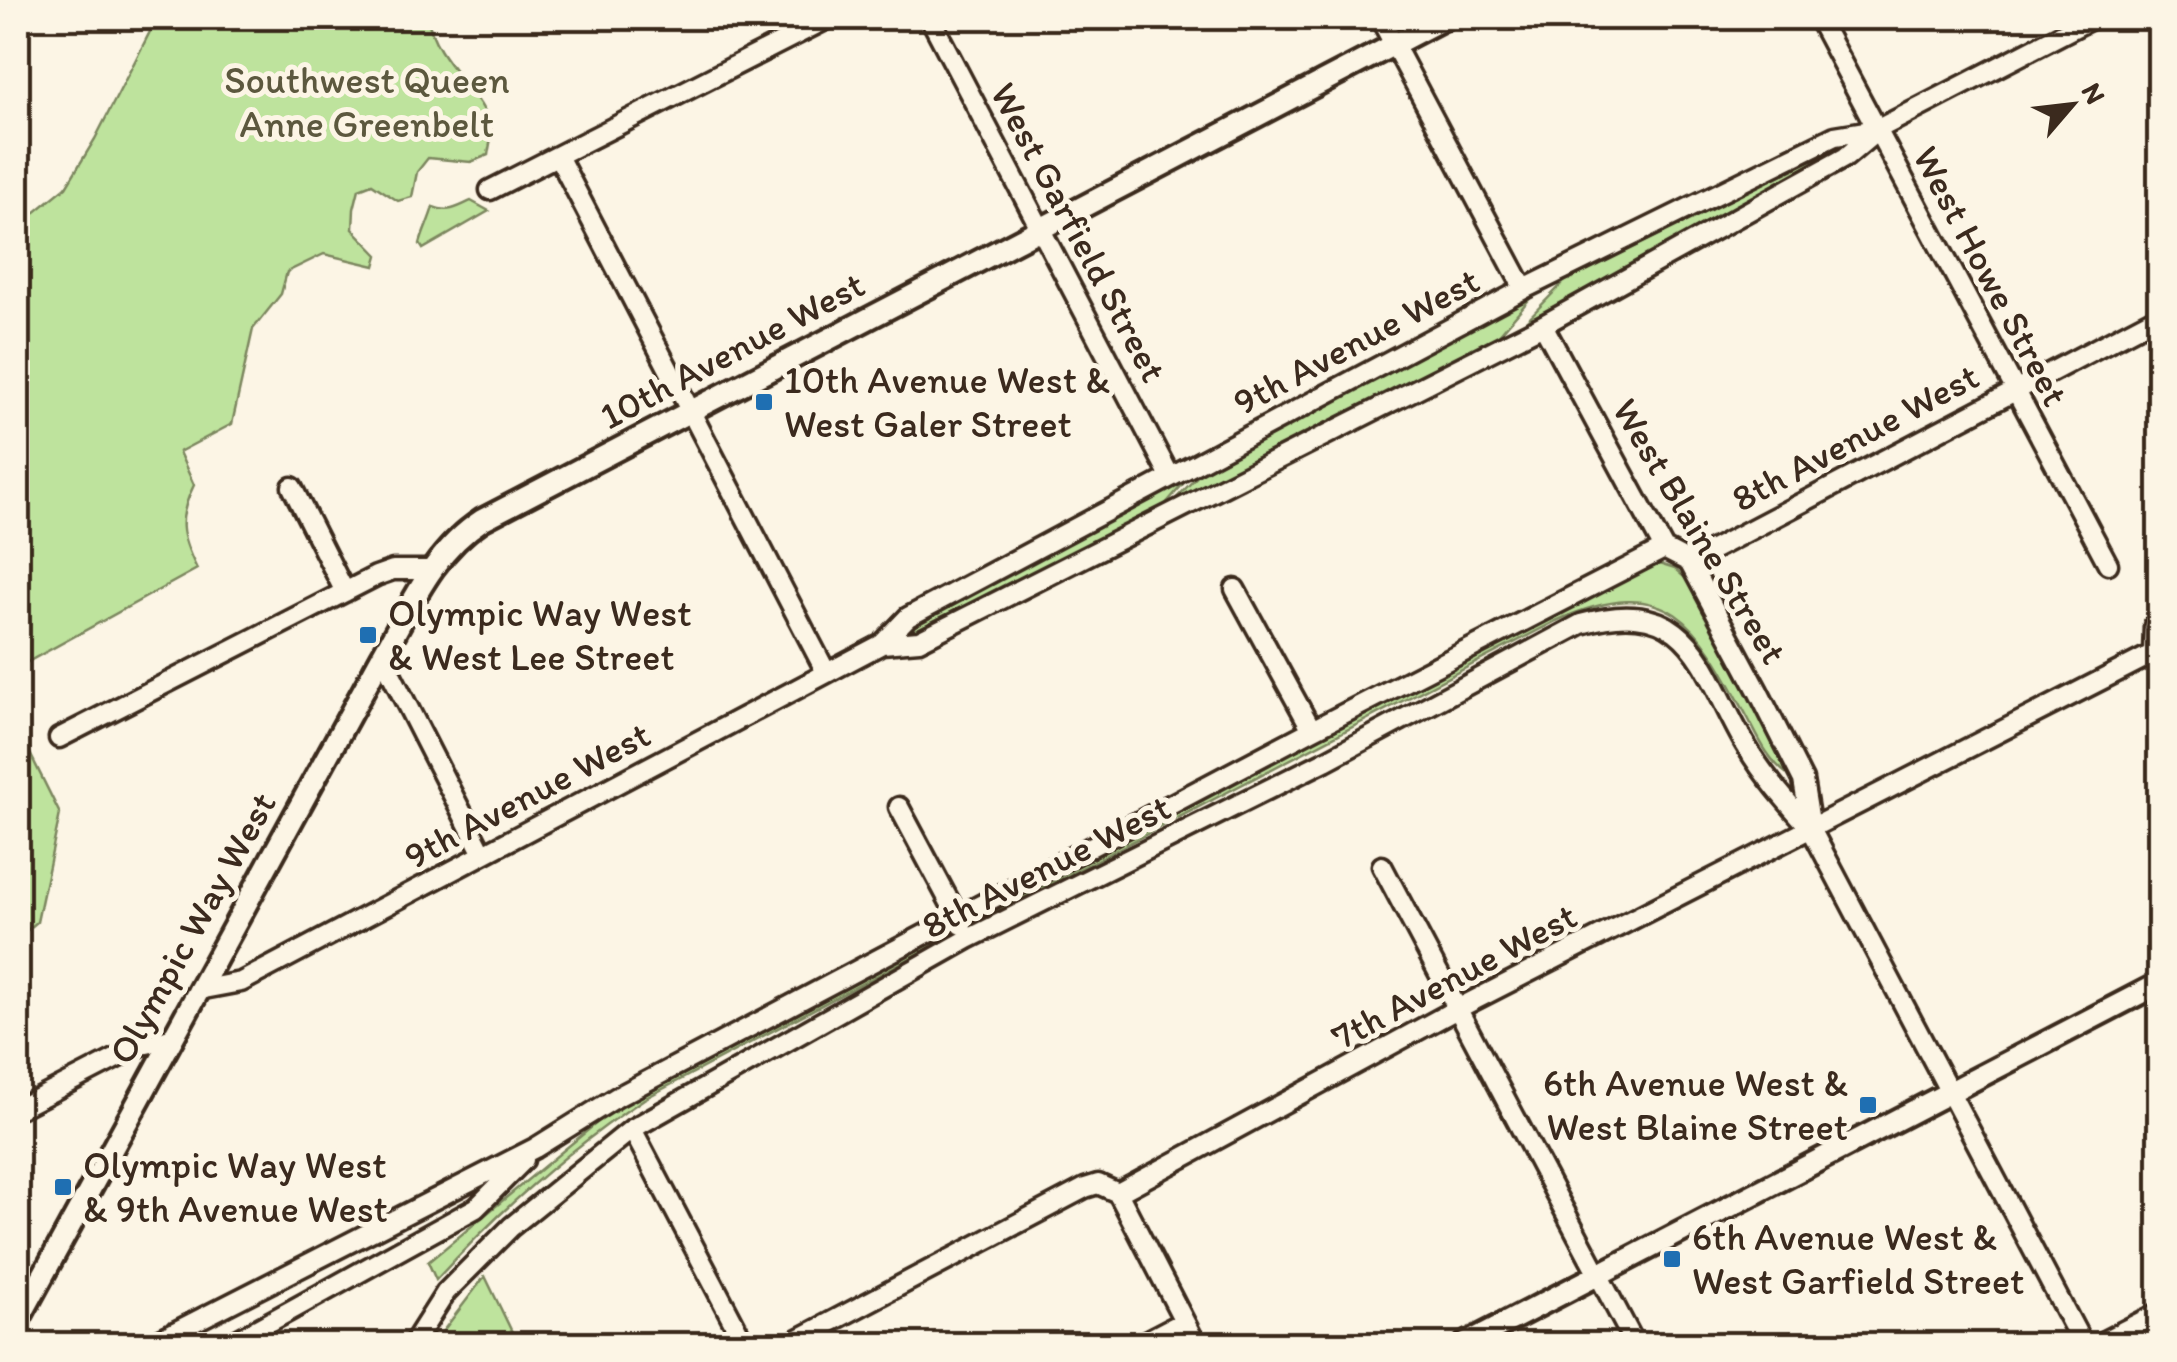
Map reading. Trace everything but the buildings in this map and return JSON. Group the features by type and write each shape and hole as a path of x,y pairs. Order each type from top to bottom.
{"street":[{"path":"490,190 830,18"},
{"name":"West Garfield Street","path":"930,18 1170,476"},
{"path":"1380,18 1524,289"},
{"name":"10th Avenue West","path":"430,570 455,540 482,520 1445,18"},
{"name":"West Howe Street","path":"1818,18 2108,564"},
{"name":"9th Avenue West","path":"882,644 919,641 1544,325 1846,157 1878,130 2093,18"},
{"name":"9th Avenue West","path":"198,990 241,982 882,644 908,617 1524,289 1834,136 1878,130"},
{"path":"559,158 826,672"},
{"name":"8th Avenue West","path":"1689,562 2160,315"},
{"name":"West Blaine Street","path":"1544,325 1664,549 1689,562 1803,780 1812,829"},
{"path":"292,487 344,592"},
{"name":"8th Avenue West","path":"151,1344 536,1148 617,1097 1664,549"},
{"path":"59,738 344,592 393,570 430,570"},
{"name":"Olympic Way West","path":"18,1321 430,570"},
{"path":"1234,589 1312,730"},
{"name":"8th Avenue West","path":"413,1344 446,1292 511,1228 632,1128 968,940 1325,761 1582,624 1607,616 1638,618"},
{"name":"West Blaine Street","path":"1638,618 1672,628 1700,655 1766,777 1812,829 2076,1341"},
{"name":"7th Avenue West","path":"789,1344 1085,1188 1098,1184 1118,1193 1456,1009 2157,657 2154,626 2160,623"},
{"path":"382,656 483,854"},
{"path":"900,808 968,940"},
{"path":"1382,866 1634,1344"},
{"path":"1465,1344 2160,983"},
{"path":"18,1109 142,1044 171,1038"},
{"path":"632,1128 745,1344"},
{"name":"8th Avenue West","path":"230,1344 476,1208 536,1148"},
{"path":"1118,1193 1196,1344"},
{"path":"2076,1341 2090,1336 2098,1344 2160,1312"},
{"path":"1140,1344 1184,1321"}],"green space":[{"name":"Southwest Queen Anne Greenbelt","path":"157,18 428,18 440,49 487,117 491,133 488,155 471,162 428,158 417,172 412,197 398,201 372,184 359,189 353,229 378,255 375,266 324,254 287,272 281,294 253,329 232,424 179,452 194,485 183,527 197,569 26,663 18,681 18,226 66,187"},
{"path":"1849,141 1812,170 1522,325 1565,281"},
{"path":"471,201 489,211 423,249 420,244 433,207 448,210"},
{"path":"1533,295 1497,337 1164,511 1211,462"},
{"path":"1196,469 1156,515 916,632 912,628 923,619"},
{"path":"1659,564 1675,569 1691,583 1789,769 1787,774 1765,749 1714,657 1677,616 1654,605 1628,601 1595,606 1556,621 978,922 980,912 1565,608"},
{"path":"18,729 60,814 37,922 18,938"},
{"path":"951,929 954,935 644,1099 535,1183 436,1280 428,1262 616,1107"},
{"path":"485,1276 512,1332 489,1344 433,1344"}],"place":[{"name":"10th Avenue West & West Galer Street","path":"764,402"},
{"name":"Olympic Way West & West Lee Street","path":"368,635"},
{"name":"6th Avenue West & West Blaine Street","path":"1868,1105"},
{"name":"Olympic Way West & 9th Avenue West","path":"63,1187"},
{"name":"6th Avenue West & West Garfield Street","path":"1672,1259"}]}
